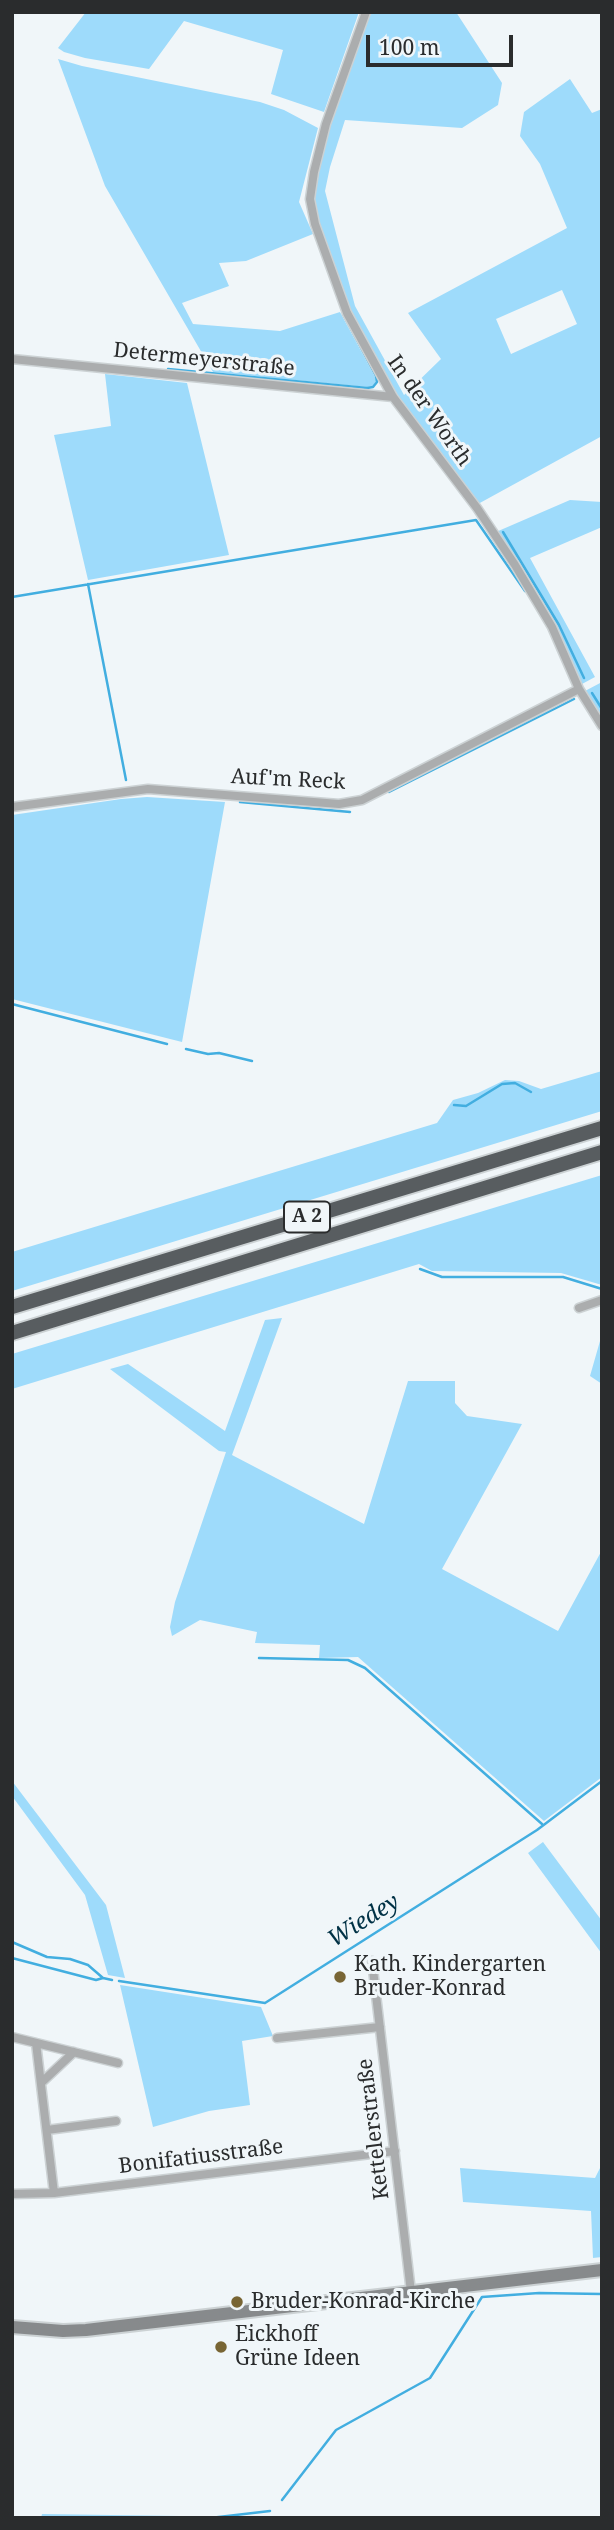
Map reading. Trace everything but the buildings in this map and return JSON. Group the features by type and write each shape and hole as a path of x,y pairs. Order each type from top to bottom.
{"highway":[{"name":"A 2","path":"12,1307 602,1128"},
{"name":"A 2","path":"12,1333 602,1152"}],"street":[{"name":"In der Worth","path":"366,12 326,124 314,172 310,199 315,223 346,313 393,397 477,508 515,565 552,627 579,690 602,726"},
{"name":"Determeyerstraße","path":"12,359 393,397"},
{"name":"Auf'm Reck","path":"12,807 148,789 339,804 362,800 579,690"},
{"path":"579,1308 602,1300"},
{"name":"Kettelerstraße","path":"372,1961 411,2292"},
{"path":"277,2038 380,2027"},
{"path":"12,2037 118,2063"},
{"path":"36,2043 54,2193"},
{"path":"41,2083 74,2052"},
{"path":"47,2130 116,2121"},
{"name":"Bonifatiusstraße","path":"12,2194 54,2193 395,2151"},
{"path":"12,2327 86,2330 602,2270"}],"shaded area":[{"path":"86,12 359,12 324,112 271,94 283,50 184,21 149,69 64,52 58,48"},
{"path":"369,12 456,12 502,83 498,105 462,128 345,120 330,167 325,191 355,306 404,395 441,359 408,313 567,228 540,164 520,136 524,112 570,79 592,113 602,109 602,436 478,504 400,399 349,311 318,222 313,199 316,171","holes":["562,290 577,324 511,354 496,319"]},
{"path":"58,59 260,102 284,110 318,128 299,202 313,234 246,261 219,263 229,286 182,303 193,324 280,331 340,312 375,377 373,386 213,372 105,186"},
{"path":"105,374 187,383 229,555 88,580 54,435 111,426"},
{"path":"570,500 602,502 602,527 530,558 595,677 582,684 556,626 496,532"},
{"path":"602,682 602,719 585,691"},
{"path":"147,797 225,802 182,1042 12,999 12,815"},
{"path":"602,1071 602,1111 12,1291 12,1252 437,1123 453,1100 478,1093 505,1080 519,1081 541,1089"},
{"path":"602,1175 602,1285 561,1273 432,1271 419,1264 12,1389 12,1354"},
{"path":"282,1318 232,1455 364,1524 408,1381 455,1381 455,1403 467,1416 522,1424 442,1569 558,1631 602,1550 602,1777 544,1821 358,1657 319,1658 320,1645 255,1643 257,1632 200,1620 172,1636 170,1627 175,1602 226,1452 219,1451 110,1369 128,1364 225,1431 265,1320"},
{"path":"602,1334 602,1384 590,1376"},
{"path":"12,1781 106,1905 125,1978 108,1975 85,1895 12,1796"},
{"path":"543,1842 602,1921 602,1954 528,1853"},
{"path":"120,1985 261,2007 273,2036 242,2041 250,2105 209,2111 153,2127"},
{"path":"602,2164 602,2257 593,2258 591,2211 463,2202 460,2168 595,2178"},
{"path":"42,2514 180,2516 180,2518 41,2518"}],"waterway":[{"path":"168,369 373,387 377,382 376,376 343,314"},
{"path":"12,597 476,520 525,591"},
{"path":"503,532 559,625 584,678"},
{"path":"88,584 126,780"},
{"path":"592,693 602,709"},
{"path":"389,792 574,699"},
{"path":"240,802 350,812"},
{"path":"12,1004 167,1044"},
{"path":"186,1049 252,1061"},
{"path":"454,1105 466,1106 502,1084 515,1083 531,1092"},
{"path":"420,1269 442,1277 563,1277 602,1289"},
{"path":"259,1658 348,1660 365,1668 542,1824"},
{"name":"Wiedey","path":"119,1981 265,2003 537,1830 602,1781"},
{"name":"Wiedey","path":"12,1942 47,1957 70,1959 88,1965 103,1978 112,1980"},
{"path":"12,1958 96,1980 103,1978"},
{"path":"282,2500 336,2430 430,2378 482,2297 539,2293 602,2294"},
{"path":"210,2518 270,2511"}],"place":[{"name":"Kath. Kindergarten Bruder-Konrad","path":"340,1977"},
{"name":"Bruder-Konrad-Kirche","path":"237,2302"},
{"name":"Eickhoff Grüne Ideen","path":"221,2347"}]}
